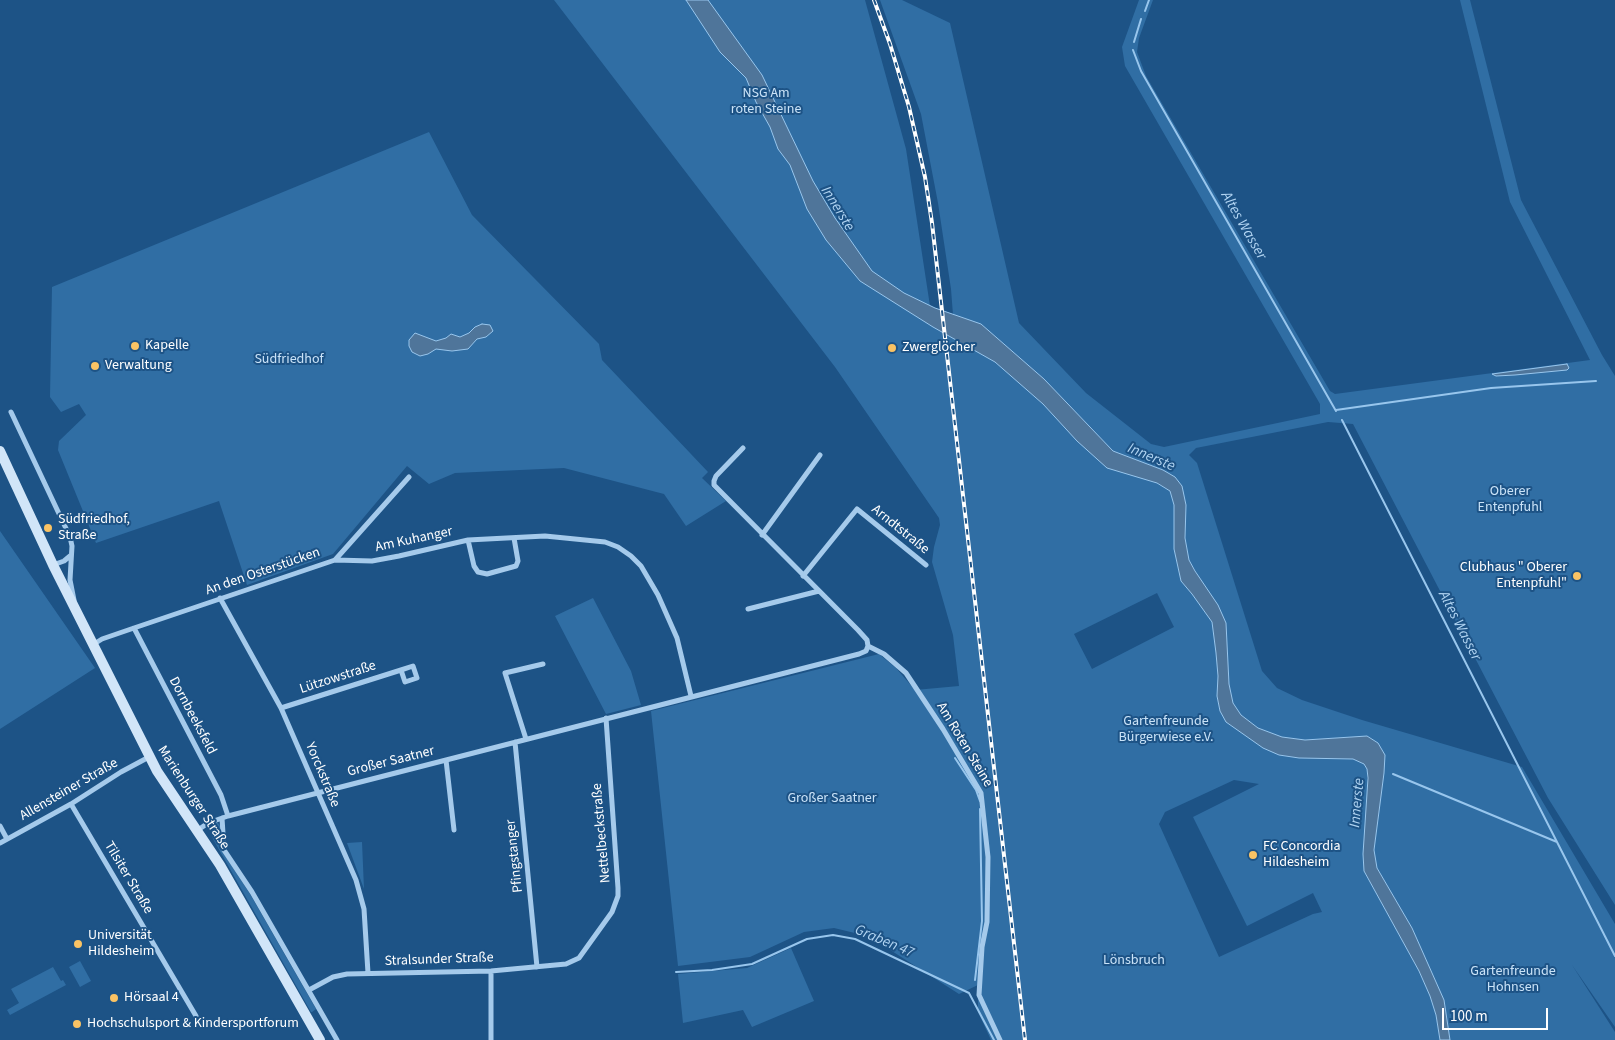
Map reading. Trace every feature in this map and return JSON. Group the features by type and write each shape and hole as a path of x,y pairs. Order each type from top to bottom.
{"main road":[{"name":"Marienburger Straße","path":"0,450 53,565 149,757 166,786 198,830 220,865 320,1040"}],"street":[{"path":"12,412 70,537 72,546 70,582 74,592 74,606"},
{"name":"Am Roten Steine","path":"743,448 716,476 714,485 867,640 868,646 884,654 906,674 943,729 981,793 988,857 987,922 982,947 979,995 1000,1040"},
{"path":"762,535 820,455"},
{"name":"An den Osterstücken","path":"94,644 102,639 335,560 409,477"},
{"name":"Arndtstraße","path":"803,576 857,509 926,566"},
{"name":"Am Kuhanger","path":"335,560 372,561 468,540 545,536 589,539 612,545 631,556 641,566 658,595 683,656 691,696"},
{"name":"Am Kuhanger","path":"468,540 474,566 478,572 487,574 516,566 518,561 514,538"},
{"path":"53,565 64,562 70,555"},
{"path":"748,609 819,592"},
{"name":"Yorckstraße","path":"220,598 281,708 356,880 364,909 368,973"},
{"name":"Dornbeeksfeld","path":"134,628 221,795 225,817"},
{"name":"Großer Saatner","path":"198,830 208,823 225,817 859,654 866,651 868,646"},
{"path":"526,739 505,673 543,664"},
{"name":"Lützowstraße","path":"281,708 401,670"},
{"name":"Nettelbeckstraße","path":"573,962 579,958 612,912 618,896 606,718"},
{"name":"Pfingstanger","path":"514,742 537,967"},
{"name":"Allensteiner Straße","path":"0,843 72,804 121,772 149,757"},
{"name":"Großer Saatner","path":"446,760 454,830"},
{"name":"Tilsiter Straße","path":"72,804 196,1016"},
{"name":"Marienburger Straße","path":"225,817 224,850 252,892 337,1040"},
{"path":"0,826 8,839"},
{"name":"Stralsunder Straße","path":"309,990 332,977 347,974 491,970 573,962"},
{"path":"491,970 491,1040"}],"green space":[{"path":"554,0 865,0 906,149 930,306 927,305 928,324 995,362 1043,404 1077,441 1140,477 1157,483 1170,491 1174,505 1174,549 1181,581 1212,622 1218,676 1217,696 1220,711 1279,755 1299,758 1353,759 1364,763 1367,769 1364,871 1419,971 1436,1015 1440,1040 991,1040 978,1012 978,985 959,994 884,946 859,934 834,928 804,932 750,957 678,966 651,711 879,654 896,668 915,690 959,686 953,635 932,562 940,525 939,518 835,367","holes":["1157,593 1174,627 1092,669 1074,634","1234,780 1259,784 1193,817 1247,926 1313,893 1322,912 1313,914 1219,957 1159,824 1165,812"]},
{"path":"880,0 902,0 950,23 1019,323 1086,393 1151,444 1164,447 1320,414 1320,404 1125,66 1122,47 1139,0 1153,0 1139,38 1137,52 1146,76 1330,391 1335,394 1590,360 1510,202 1460,0 1470,0 1521,200 1602,355 1615,376 1615,905 1548,798 1353,424 1328,422 1196,448 1189,455 1197,463 1262,671 1277,688 1302,700 1362,720 1522,767 1615,924 1615,1027 1572,965 1615,1032 1615,1040 1450,1040 1447,1020 1425,958 1412,928 1377,868 1374,850 1385,756 1378,743 1367,736 1305,740 1282,737 1258,728 1241,715 1233,703 1229,684 1226,623 1189,560 1185,538 1186,505 1163,470 1113,451 1044,379 981,324 953,315 938,203 921,114"},
{"name":"Südfriedhof","path":"429,132 472,215 599,344 602,360 708,472 702,478 726,501 686,526 664,494 564,468 455,473 429,484 407,466 333,554 247,585 219,501 96,543 58,450 59,441 86,415 79,404 61,412 50,397 52,287"},
{"path":"0,531 95,668 0,729"},
{"path":"593,598 631,671 641,705 606,714 555,616"},
{"path":"216,823 220,826 223,853 250,894 316,1009 312,1012 213,839 210,829"},
{"path":"362,842 364,889 347,843"},
{"path":"791,948 814,1001 752,1027 743,1010 683,1023 678,974 747,968"},
{"path":"80,961 91,981 80,987 69,967"},
{"path":"53,967 61,981 63,980 66,985 10,1015 7,1010 19,1003 11,989"}],"shaded area":[{"path":"686,0 708,0 762,75 813,181 835,218 872,271 904,293 935,308 981,324 1044,379 1113,451 1163,470 1175,477 1182,486 1186,505 1185,538 1189,560 1218,605 1226,623 1229,684 1233,703 1241,715 1258,728 1282,737 1305,740 1367,736 1378,743 1385,755 1374,850 1377,868 1412,928 1444,1000 1450,1040 1440,1040 1436,1015 1419,971 1364,871 1363,854 1368,778 1367,769 1364,764 1353,759 1299,758 1279,755 1263,748 1226,722 1220,711 1217,696 1218,676 1212,622 1181,581 1174,549 1174,505 1170,491 1157,483 1107,468 1077,441 1043,404 995,362 933,327 860,281 826,240 807,209 790,165 778,149 770,127 756,102 746,78 720,52"},
{"path":"482,324 490,325 493,331 486,337 477,339 468,349 452,351 436,349 420,356 412,352 409,346 409,340 415,333 436,341 446,338 451,334 460,337"},
{"path":"1567,364 1569,368 1567,370 1515,375 1496,376 1492,374"}],"waterway":[{"name":"Altes Wasser","path":"1145,11 1149,0"},
{"name":"Altes Wasser","path":"1134,42 1141,19"},
{"name":"Altes Wasser","path":"1133,50 1141,71 1336,411"},
{"path":"1336,410 1491,388 1596,381"},
{"name":"Altes Wasser","path":"1342,420 1557,842"},
{"path":"955,758 976,790 980,801"},
{"name":"Altes Wasser","path":"1393,774 1557,842 1615,956"},
{"path":"975,980 982,921 980,809"},
{"name":"Graben 47","path":"676,972 712,970 752,964 807,939 833,935 855,939 969,993 994,1040"}],"railway":[{"path":"874,0 890,44 909,107 925,177 932,223 1025,1040"}],"place":[{"name":"Kapelle","path":"135,346"},
{"name":"Zwerglöcher","path":"892,348"},
{"name":"Verwaltung","path":"95,366"},
{"name":"Südfriedhof, Straße","path":"48,528"},
{"name":"Clubhaus \" Oberer Entenpfuhl\"","path":"1577,576"},
{"name":"FC Concordia Hildesheim","path":"1253,855"},
{"name":"Universität Hildesheim","path":"78,944"},
{"name":"Hörsaal 4","path":"114,998"},
{"name":"Hochschulsport & Kindersportforum","path":"77,1024"}],"park label":[{"name":"NSG Am roten Steine","path":"766,102"},
{"name":"Oberer Entenpfuhl","path":"1510,500"},
{"name":"Gartenfreunde Bürgerwiese e.V.","path":"1166,730"},
{"name":"Lönsbruch","path":"1134,961"},
{"name":"Gartenfreunde Hohnsen","path":"1513,980"}],"water label":[{"name":"Innerste","path":"837,209"},
{"name":"Innerste","path":"1151,458"},
{"name":"Innerste","path":"1358,803"}]}
